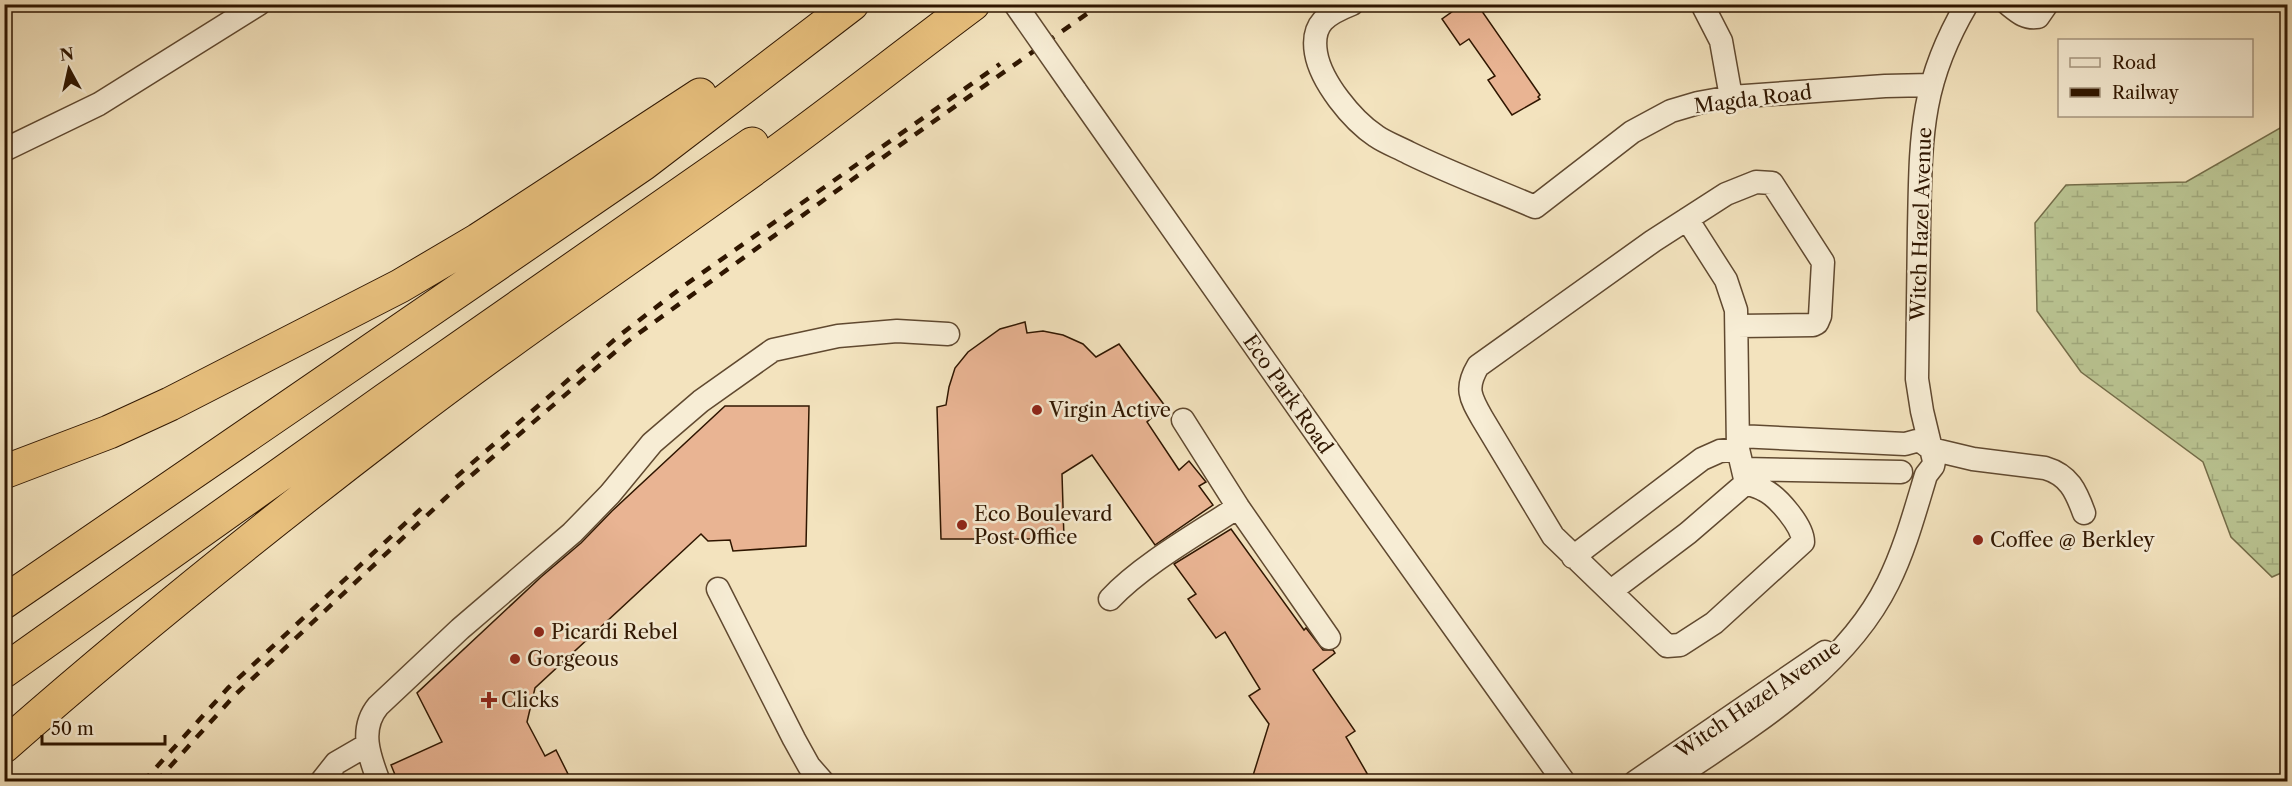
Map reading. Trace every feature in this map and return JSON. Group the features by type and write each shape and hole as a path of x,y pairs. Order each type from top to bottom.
{"highway":[{"path":"4,670 703,177 961,4"},
{"path":"4,746 245,544 395,426 740,179 972,4"},
{"path":"4,472 109,432 211,384 400,285 478,240 777,45 842,12"},
{"path":"4,602 643,164 842,12"},
{"path":"4,454 211,384"}],"street":[{"path":"4,150 99,104 259,4"},
{"name":"Eco Park Road","path":"1015,4 1339,467 1564,782"},
{"name":"Magda Road","path":"1352,4 1321,21 1313,39 1318,66 1352,116 1376,137 1432,164 1535,207 1595,159 1650,121 1671,111 1731,97 1931,85"},
{"path":"1702,4 1721,41 1731,97"},
{"name":"Witch Hazel Avenue","path":"1905,444 1917,379 1920,155 1925,109 1946,43 1967,4"},
{"path":"2008,4 2030,18 2038,17 2047,4"},
{"path":"1737,326 1813,325 1817,323 1820,316 1824,267 1820,254 1772,183 1756,182 1743,186 1687,219 1478,366 1469,388 1473,402 1482,418 1553,536 1667,645 1680,645 1714,623 1803,542 1800,527 1741,459"},
{"path":"1611,591 1688,533 1741,459 1737,310 1726,280 1687,219"},
{"path":"379,782 366,745 371,714 460,629 572,533 610,494 652,443 701,402 773,350 838,336 897,331 948,334"},
{"name":"Witch Hazel Avenue","path":"1917,379 1931,449"},
{"path":"1183,420 1238,507 1329,638"},
{"path":"1741,459 1905,444 1916,441 1931,449 2000,464 2045,468 2062,474 2073,486 2084,513"},
{"path":"1901,472 1896,457 1905,444"},
{"path":"1926,475 1934,461 1931,449"},
{"path":"1573,557 1702,459 1720,451 1741,459 1901,472 1915,478 2000,464"},
{"name":"Witch Hazel Avenue","path":"1901,472 1905,487 1908,532"},
{"name":"Witch Hazel Avenue","path":"1669,782 1802,688 1832,662 1870,615 1888,585 1926,475"},
{"path":"1110,599 1138,575 1238,507"},
{"path":"718,589 794,739 809,766 823,782"},
{"name":"Witch Hazel Avenue","path":"1635,782 1817,657 1852,637"},
{"path":"321,782 336,763 366,745"}],"green space":[{"path":"2287,124 2288,570 2272,577 2231,537 2203,462 2081,372 2037,311 2035,223 2066,185 2186,182"}],"building":[{"path":"1463,4 1477,4 1540,95 1538,97 1540,99 1512,115 1488,80 1495,76 1469,39 1460,45 1442,19"},
{"path":"1025,322 1027,333 1043,331 1063,335 1083,344 1096,357 1119,344 1165,406 1147,422 1179,470 1189,461 1206,482 1199,486 1213,505 1155,545 1092,455 1062,474 1064,539 941,539 937,407 946,405 955,368 968,352 1000,329"},
{"path":"725,406 809,406 806,546 733,551 730,540 708,541 701,534 535,688 527,722 545,756 556,750 572,782 398,782 391,765 442,742 417,693 541,577 581,543 612,511"},
{"path":"1231,529 1304,630 1306,628 1323,650 1333,650 1335,653 1313,670 1355,731 1346,737 1372,782 1251,782 1269,724 1249,696 1260,689 1225,632 1216,638 1188,599 1196,594 1174,564"}],"railway":[{"path":"156,782 236,694 452,492 628,341 1101,4"},
{"path":"456,477 620,335 685,285 1000,64"},
{"path":"143,782 228,688 425,505"}],"place":[{"name":"Virgin Active","path":"1037,410"},
{"name":"Eco Boulevard Post Office","path":"962,525"},
{"name":"Coffee @ Berkley","path":"1978,540"},
{"name":"Picardi Rebel","path":"539,632"},
{"name":"Gorgeous","path":"515,659"},
{"name":"Clicks","path":"489,700"}]}
